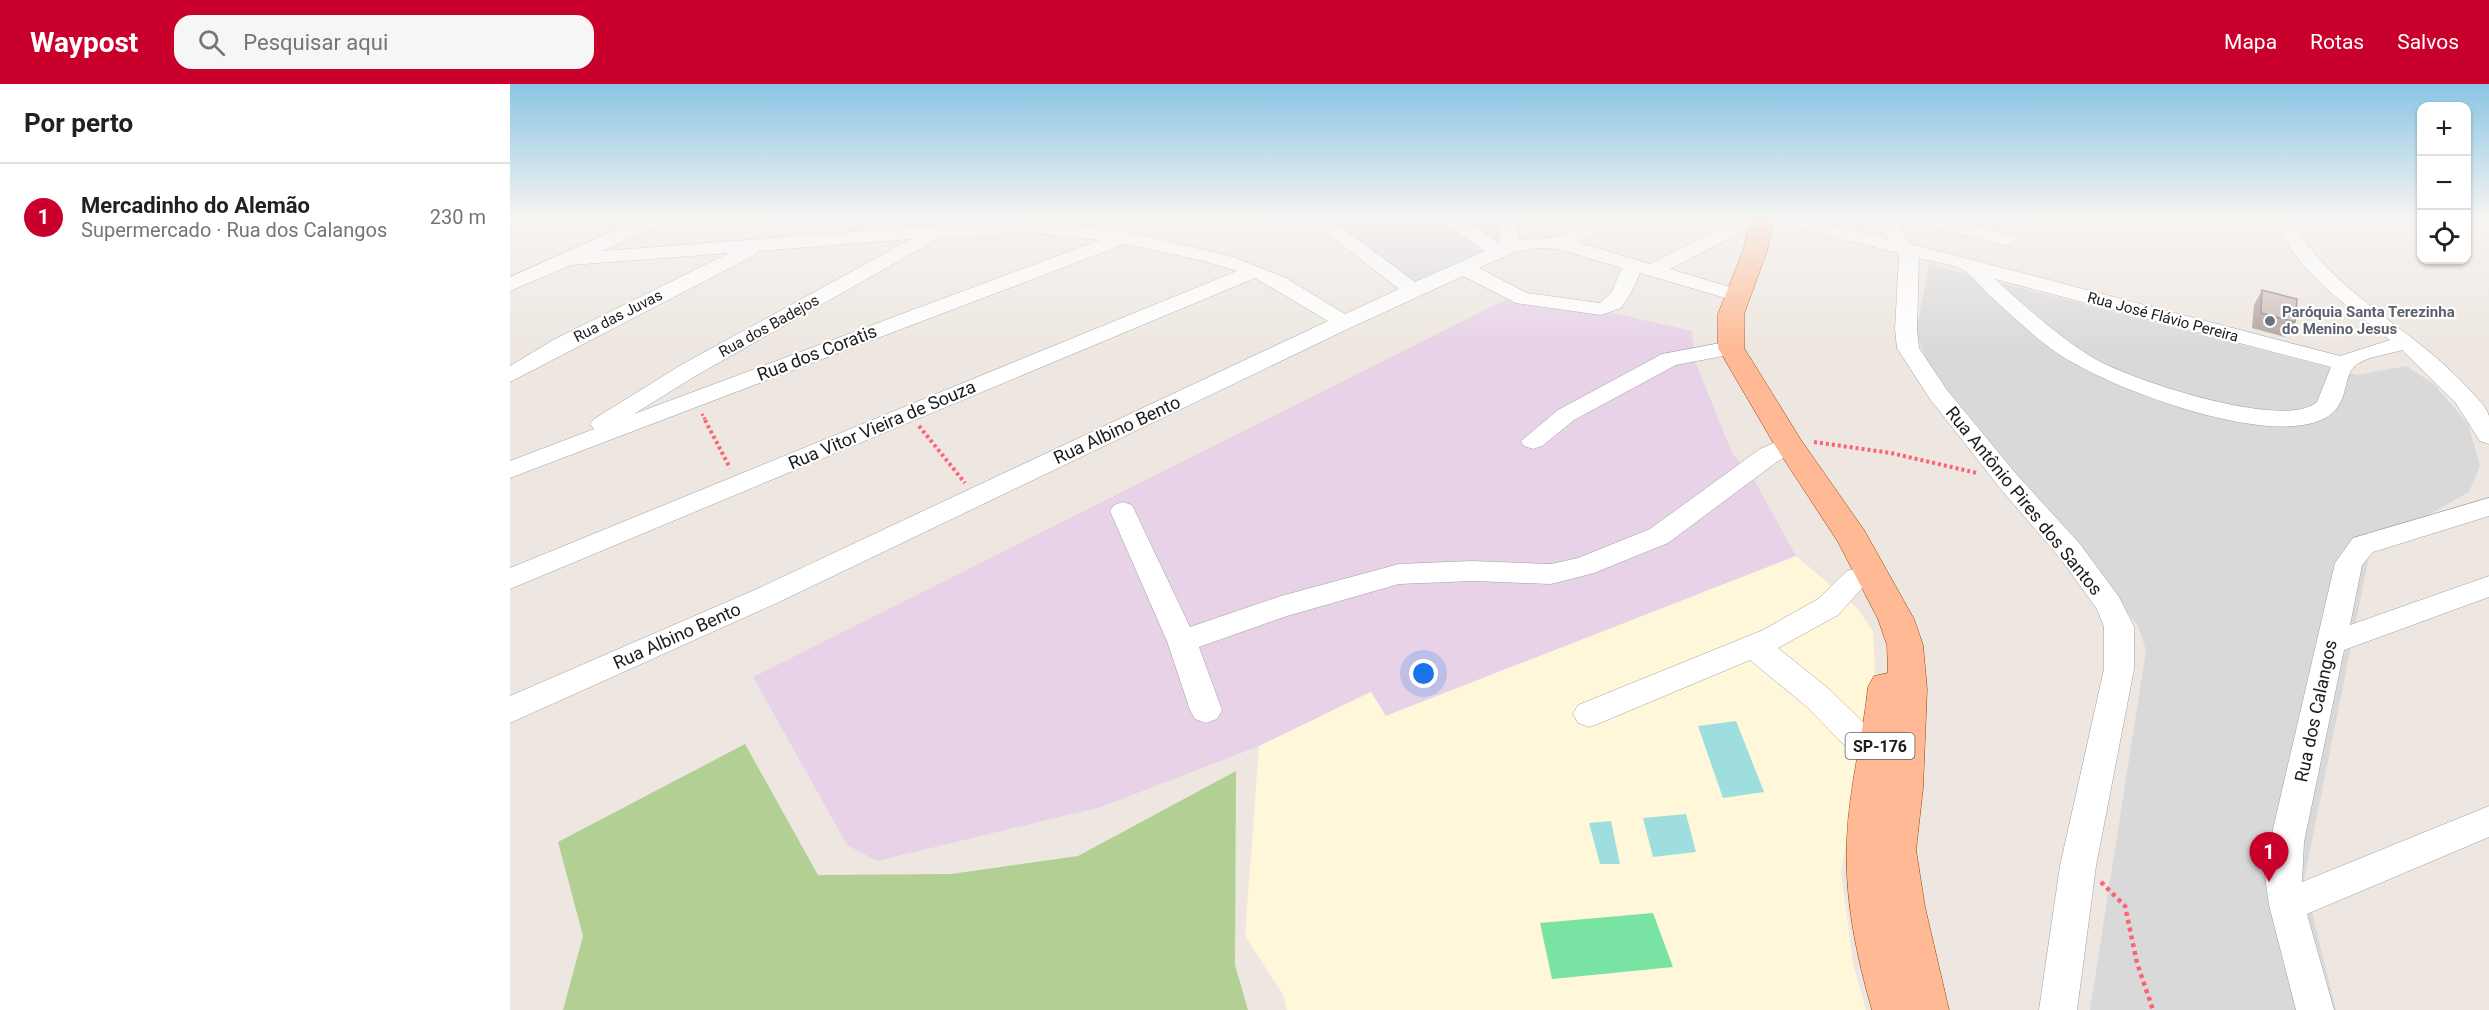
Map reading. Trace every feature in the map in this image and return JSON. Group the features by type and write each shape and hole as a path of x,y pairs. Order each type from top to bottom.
{"main road":[{"name":"SP-176","path":"1753,260 1736,295 1730,314 1728,332 1731,348 1878,584 1896,619 1905,645 1908,667 1903,788 1895,850 1905,918 1925,1010"},
{"name":"SP-176","path":"1822,491 1845,552 1879,628 1886,654 1886,702 1869,812 1869,909 1896,1010"}],"street":[{"path":"510,285 567,260"},
{"name":"Rua das Juvas","path":"510,375 561,345 728,260"},
{"name":"Rua dos Badejos","path":"579,443 652,391 888,260"},
{"name":"Rua dos Coratis","path":"510,470 1064,260"},
{"path":"1214,260 1255,271 1282,284 1344,322"},
{"path":"1373,260 1413,290"},
{"name":"Rua Albino Bento","path":"510,710 769,595 1478,260"},
{"name":"Rua Albino Bento","path":"1619,260 1736,295"},
{"path":"1462,267 1505,292 1523,299 1602,309 1610,307 1643,267 1659,260"},
{"name":"Rua Antônio Pires dos Santos","path":"1910,260 1906,330 1908,348 1938,394 2008,481 2070,551 2109,605 2119,627 2121,644 2119,669 2078,866 2058,1010"},
{"name":"Rua José Flávio Pereira","path":"1948,260 2344,364"},
{"path":"2310,260 2328,279 2432,364 2488,431"},
{"path":"1970,266 2027,319 2090,365 2132,384 2236,413 2291,421 2319,413 2327,405 2344,364 2365,352 2406,342"},
{"name":"Rua Vitor Vieira de Souza","path":"510,579 1255,271"},
{"path":"1533,441 1566,415 1670,359 1731,348"},
{"path":"1182,641 1281,607 1399,574 1472,571 1551,574 1584,566 1659,536 1684,520 1769,455 1789,444"},
{"name":"Rua dos Calangos","path":"2315,1010 2287,905 2283,876 2287,842 2349,563 2363,545 2489,507"},
{"path":"1123,511 1182,641 1206,710"},
{"path":"1590,714 1754,646 1828,607 1857,578"},
{"path":"2331,643 2489,586"},
{"path":"1754,646 1818,698 1878,758"},
{"path":"2287,905 2489,821"}],"path":[{"path":"695,400 739,485"},
{"path":"909,413 976,498"},
{"path":"1789,444 1810,442 1862,447 2008,481"},
{"path":"2078,866 2118,896 2127,906 2131,915 2135,957 2153,1010"}],"shaded area":[{"path":"1383,260 1495,260 1428,292"},
{"path":"1929,264 2357,375 2406,366 2434,384 2468,424 2480,466 2469,492 2371,547 2304,880 2336,1010 2090,1010 2146,650 2138,626 1930,370 1916,333"},
{"path":"1507,299 1613,313 1692,331 1695,361 1732,453 1753,478 1796,556 1385,716 1370,692 1259,746 1101,807 877,861 847,845 753,677"},
{"path":"1796,556 1856,607 1873,631 1876,692 1841,871 1853,964 1866,1010 1287,1010 1284,996 1245,936 1259,746 1371,692 1386,716"}],"green space":[{"path":"745,744 818,875 951,874 1078,856 1236,771 1235,965 1248,1010 563,1010 583,936 558,842"},
{"path":"1653,913 1673,967 1552,979 1540,923"}],"water":[{"path":"1736,721 1764,792 1723,798 1698,726"},
{"path":"1686,814 1696,852 1653,857 1643,818"},
{"path":"1611,821 1620,864 1600,864 1589,823"}],"building":[{"path":"2262,290 2297,299 2295,322 2261,313"}],"place":[{"name":"Paróquia Santa Terezinha do Menino Jesus","path":"2270,321"},
{"name":"Mercadinho do Alemão","path":"2269,882"}]}
